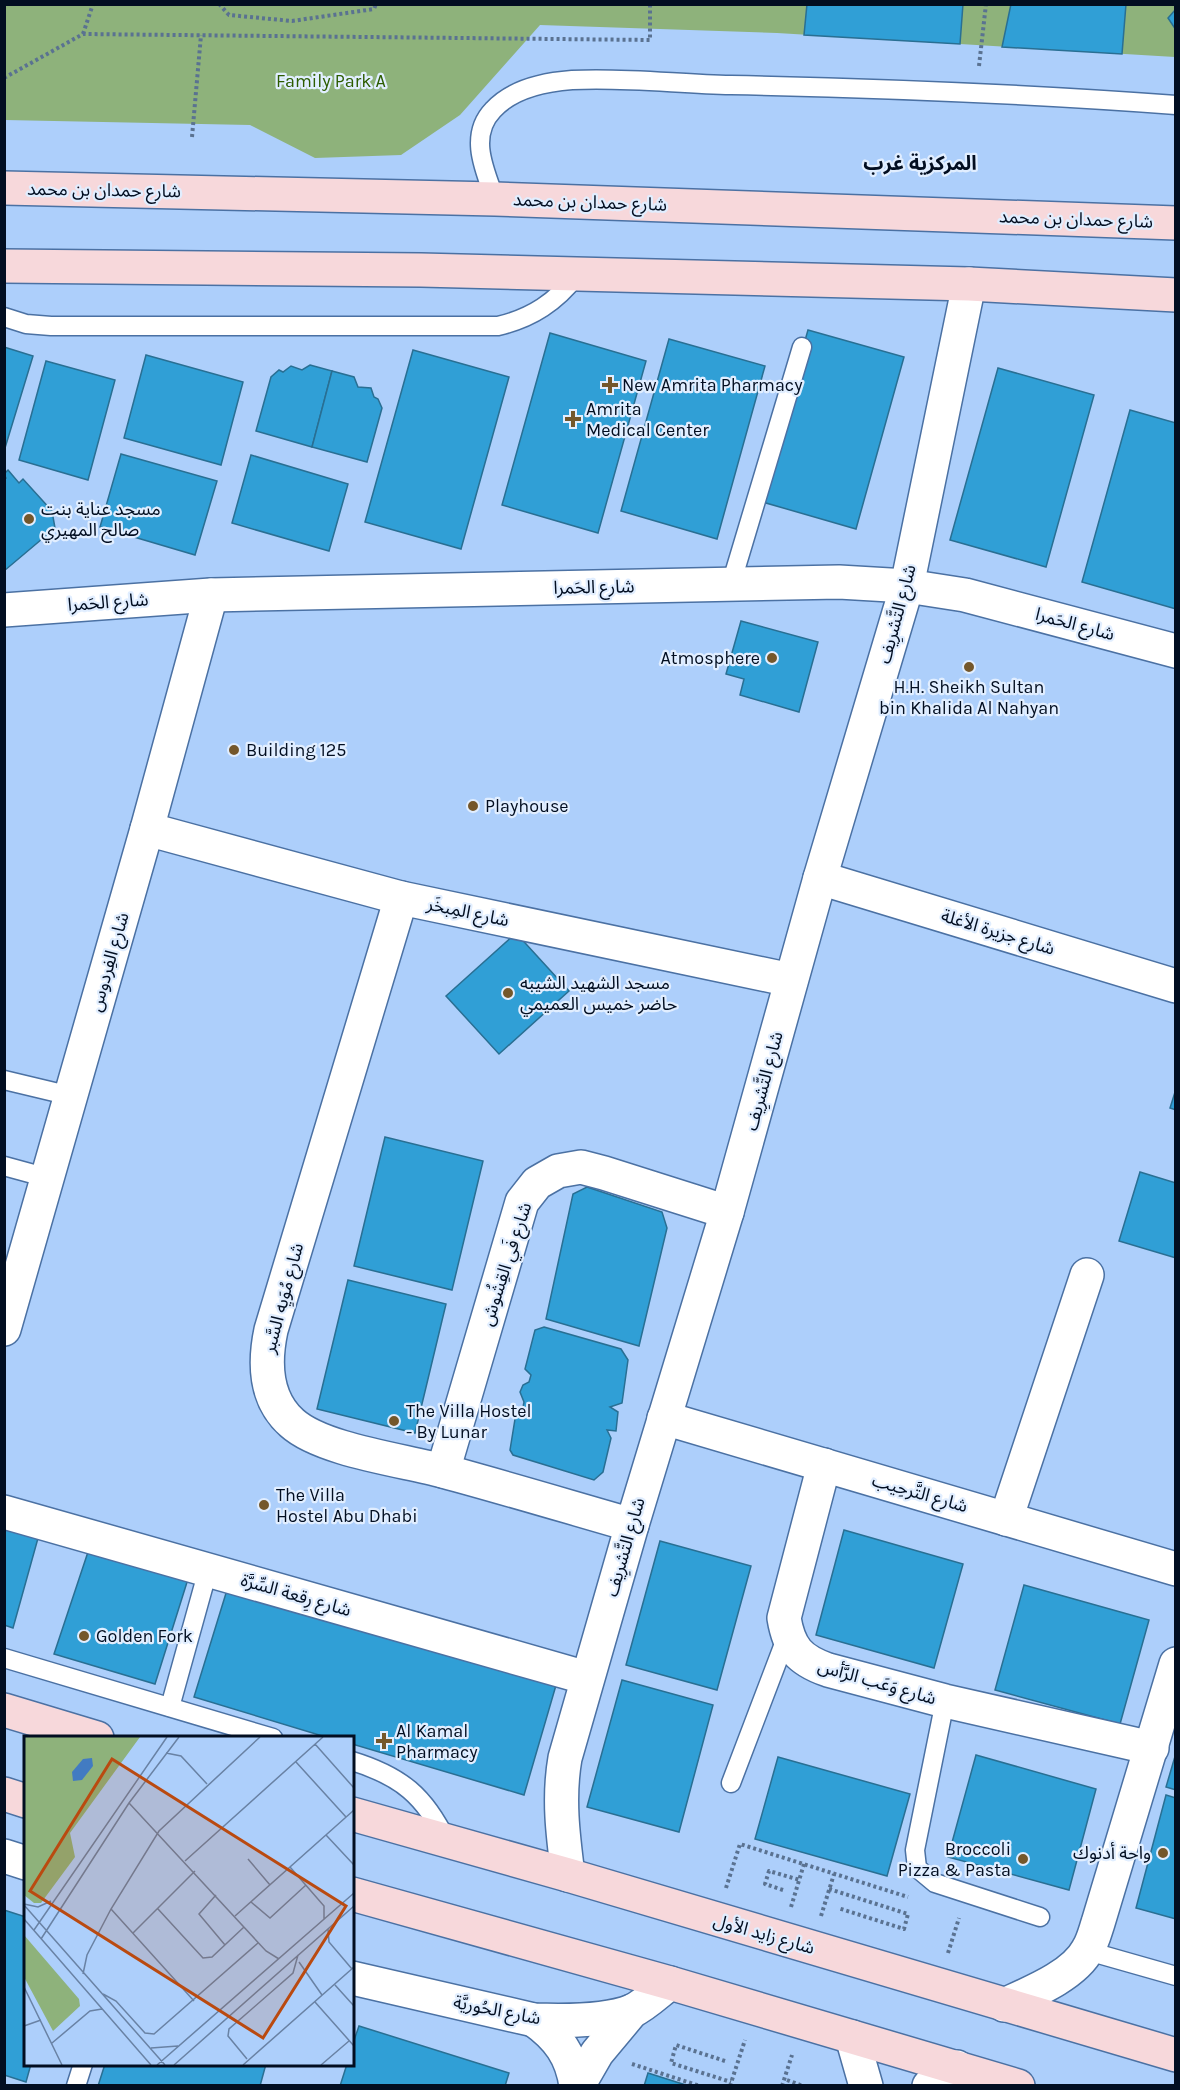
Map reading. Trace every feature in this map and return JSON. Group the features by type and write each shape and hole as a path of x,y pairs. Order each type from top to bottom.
{"main road":[{"path":"4,171 55,189"},
{"name":"شارع حمدان بن محمد","path":"4,188 495,199 1176,223"},
{"path":"4,266 421,270 969,284 1176,295"},
{"path":"4,1710 94,1736"},
{"path":"4,1794 24,1800"},
{"name":"شارع زايد الأول","path":"354,1815 568,1875 1004,2006 1176,2055"},
{"path":"354,1895 670,1983 1018,2085"}],"street":[{"name":"شارع التَّشرِيف","path":"568,1875 561,1817 562,1778 567,1749 664,1418 728,1212 820,878 907,586 969,284"},
{"name":"شارع الحَمرا","path":"4,610 211,595 839,582 939,590 996,602 1176,651"},
{"name":"شارع الفِردوس","path":"4,1329 147,829 211,595"},
{"name":"شارع المِبخَر","path":"147,829 401,897 791,980"},
{"name":"شارع جزيرة الأغلة","path":"820,878 1176,986"},
{"name":"شارع مُوَيِه السَّبر","path":"401,897 271,1330 266,1355 267,1371 276,1403 291,1422 312,1437 335,1445 443,1471 632,1525"},
{"name":"شارع فَي القِشُوش","path":"443,1471 522,1202 537,1183 558,1171 581,1167 728,1212"},
{"path":"1006,1519 1087,1275"},
{"name":"شارع التَّرحِيب","path":"664,1418 1176,1569"},
{"path":"787,1636 784,1618 824,1465"},
{"name":"شارع رِقعة السِّرَّة","path":"4,1512 587,1678"},
{"name":"شارع وَعَب الرَّأس","path":"787,1636 796,1652 810,1664 945,1701 1152,1748"},
{"path":"1004,2006 1052,1982 1072,1968 1088,1951 1176,1664"},
{"path":"4,1856 24,1862"},
{"name":"شارع الحُوريَّة","path":"354,1978 534,2020 584,2020 632,2011 670,1983"},
{"path":"577,2085 597,2053 632,2011"},
{"path":"534,2020 559,2042 568,2056 577,2085"},
{"path":"852,2037 866,2085"},
{"path":"929,2085 957,2067"}],"lane":[{"path":"495,199 483,167 480,151 480,138 484,123 493,109 524,89 572,80 841,87 1176,105"},
{"path":"4,317 26,324 51,326 498,326 535,314 566,290 578,274"},
{"path":"731,584 802,347"},
{"path":"4,1080 71,1096"},
{"path":"4,1166 48,1178"},
{"path":"170,1707 208,1570"},
{"path":"731,1783 787,1636"},
{"path":"4,1658 270,1736"},
{"path":"945,1701 915,1850 917,1868 935,1883 1040,1917"},
{"path":"354,1762 377,1768 400,1781 413,1792 436,1819 447,1842"},
{"path":"1088,1951 1176,1976"},
{"path":"76,2085 82,2066"}],"path":[{"path":"83,34 93,4"},
{"path":"219,4 229,15 292,21 374,9 376,4"},
{"path":"4,78 83,34 650,40 650,4"},
{"path":"976,94 986,4"},
{"path":"192,137 201,35"},
{"path":"716,1920 740,1844 918,1901"},
{"path":"796,1943 800,1880 804,1864"},
{"path":"783,1890 765,1884 770,1871 800,1880"},
{"path":"796,1943 829,1889 834,1874"},
{"path":"829,1889 908,1914 904,1929 838,1908"},
{"path":"938,1986 961,1914"},
{"path":"725,2061 676,2045 671,2063 731,2084 755,2008"},
{"path":"597,2053 700,2085"},
{"path":"787,2080 803,2085"}],"green space":[{"name":"Family Park A","path":"5,5 1175,5 1175,57 777,33 540,25 460,115 401,155 315,158 250,125 5,120"}],"building":[{"path":"807,4 963,4 960,44 804,35"},
{"path":"1011,4 1126,4 1122,54 1002,47"},
{"path":"1176,9 1176,30 1168,18"},
{"path":"808,330 904,357 856,529 759,501"},
{"path":"550,333 646,361 598,533 502,505"},
{"path":"669,339 765,366 717,539 621,511"},
{"path":"4,347 33,356 5,448 4,448"},
{"path":"413,350 509,377 461,549 365,522"},
{"path":"146,355 243,382 221,465 124,438"},
{"path":"46,361 115,380 88,480 19,460"},
{"path":"310,365 332,371 312,447 256,431 271,377 279,370 283,372 291,366 302,370"},
{"path":"998,368 1094,395 1046,567 950,540"},
{"path":"332,371 354,377 358,387 371,388 382,408 367,462 312,447"},
{"path":"1130,410 1176,423 1176,609 1082,582"},
{"path":"121,454 217,481 195,555 100,527"},
{"path":"251,455 348,484 329,551 232,523"},
{"name":"مسجد عناية بنت صالح المهيري","path":"8,470 19,483 23,479 52,511 55,528 4,571 4,480 6,478 4,474"},
{"name":"Atmosphere","path":"741,621 818,642 799,712 740,695 744,679 726,674"},
{"name":"مسجد الشهيد الشيبه حاضر خميس العميمي","path":"516,933 569,991 499,1054 446,996"},
{"path":"1176,1089 1176,1110 1170,1108"},
{"path":"385,1137 483,1161 452,1290 354,1266"},
{"path":"1140,1172 1176,1183 1176,1258 1119,1241"},
{"path":"587,1187 662,1212 667,1228 639,1346 546,1319 573,1194"},
{"path":"348,1280 446,1304 415,1433 317,1409"},
{"path":"544,1327 621,1349 628,1360 622,1403 610,1407 618,1412 616,1431 607,1430 611,1438 603,1472 594,1480 513,1455 510,1450 516,1413 523,1407 524,1402 520,1392 523,1385 529,1382 531,1375 525,1369 535,1330"},
{"path":"4,1521 40,1531 13,1628 4,1625"},
{"path":"844,1530 963,1564 934,1668 816,1635"},
{"path":"660,1541 751,1566 717,1690 626,1665"},
{"path":"89,1549 188,1579 155,1684 54,1654"},
{"path":"1024,1585 1149,1620 1120,1724 995,1690"},
{"path":"227,1590 559,1675 524,1795 354,1745 354,1736 322,1736 194,1697"},
{"path":"622,1680 713,1705 679,1832 587,1807"},
{"path":"1176,1753 1176,1790 1166,1787"},
{"path":"976,1755 1096,1789 1069,1890 948,1857"},
{"path":"778,1757 910,1794 887,1876 755,1839"},
{"name":"واحة أدنوك","path":"1166,1795 1176,1798 1176,1919 1136,1908"},
{"path":"4,1910 24,1916 24,2066 30,2066 26,2082 4,2075"},
{"path":"359,2026 509,2073 505,2086 340,2086 346,2066 354,2066 354,2040"},
{"path":"104,2066 265,2066 260,2086 98,2086"},
{"path":"648,2073 689,2086 644,2086"}],"place":[{"name":"New Amrita Pharmacy","path":"610,385"},
{"name":"Amrita Medical Center","path":"573,419"},
{"name":"مسجد عناية بنت صالح المهيري","path":"29,519"},
{"name":"Atmosphere","path":"772,658"},
{"name":"H.H. Sheikh Sultan bin Khalida Al Nahyan","path":"969,667"},
{"name":"Building 125","path":"234,750"},
{"name":"Playhouse","path":"473,806"},
{"name":"مسجد الشهيد الشيبه حاضر خميس العميمي","path":"508,993"},
{"name":"The Villa Hostel - By Lunar","path":"394,1421"},
{"name":"The Villa Hostel Abu Dhabi","path":"264,1505"},
{"name":"Golden Fork","path":"84,1636"},
{"name":"Al Kamal Pharmacy","path":"384,1741"},
{"name":"واحة أدنوك","path":"1163,1853"},
{"name":"Broccoli Pizza & Pasta","path":"1023,1859"}],"district":[{"name":"المركزية غرب","path":"920,163"}]}
